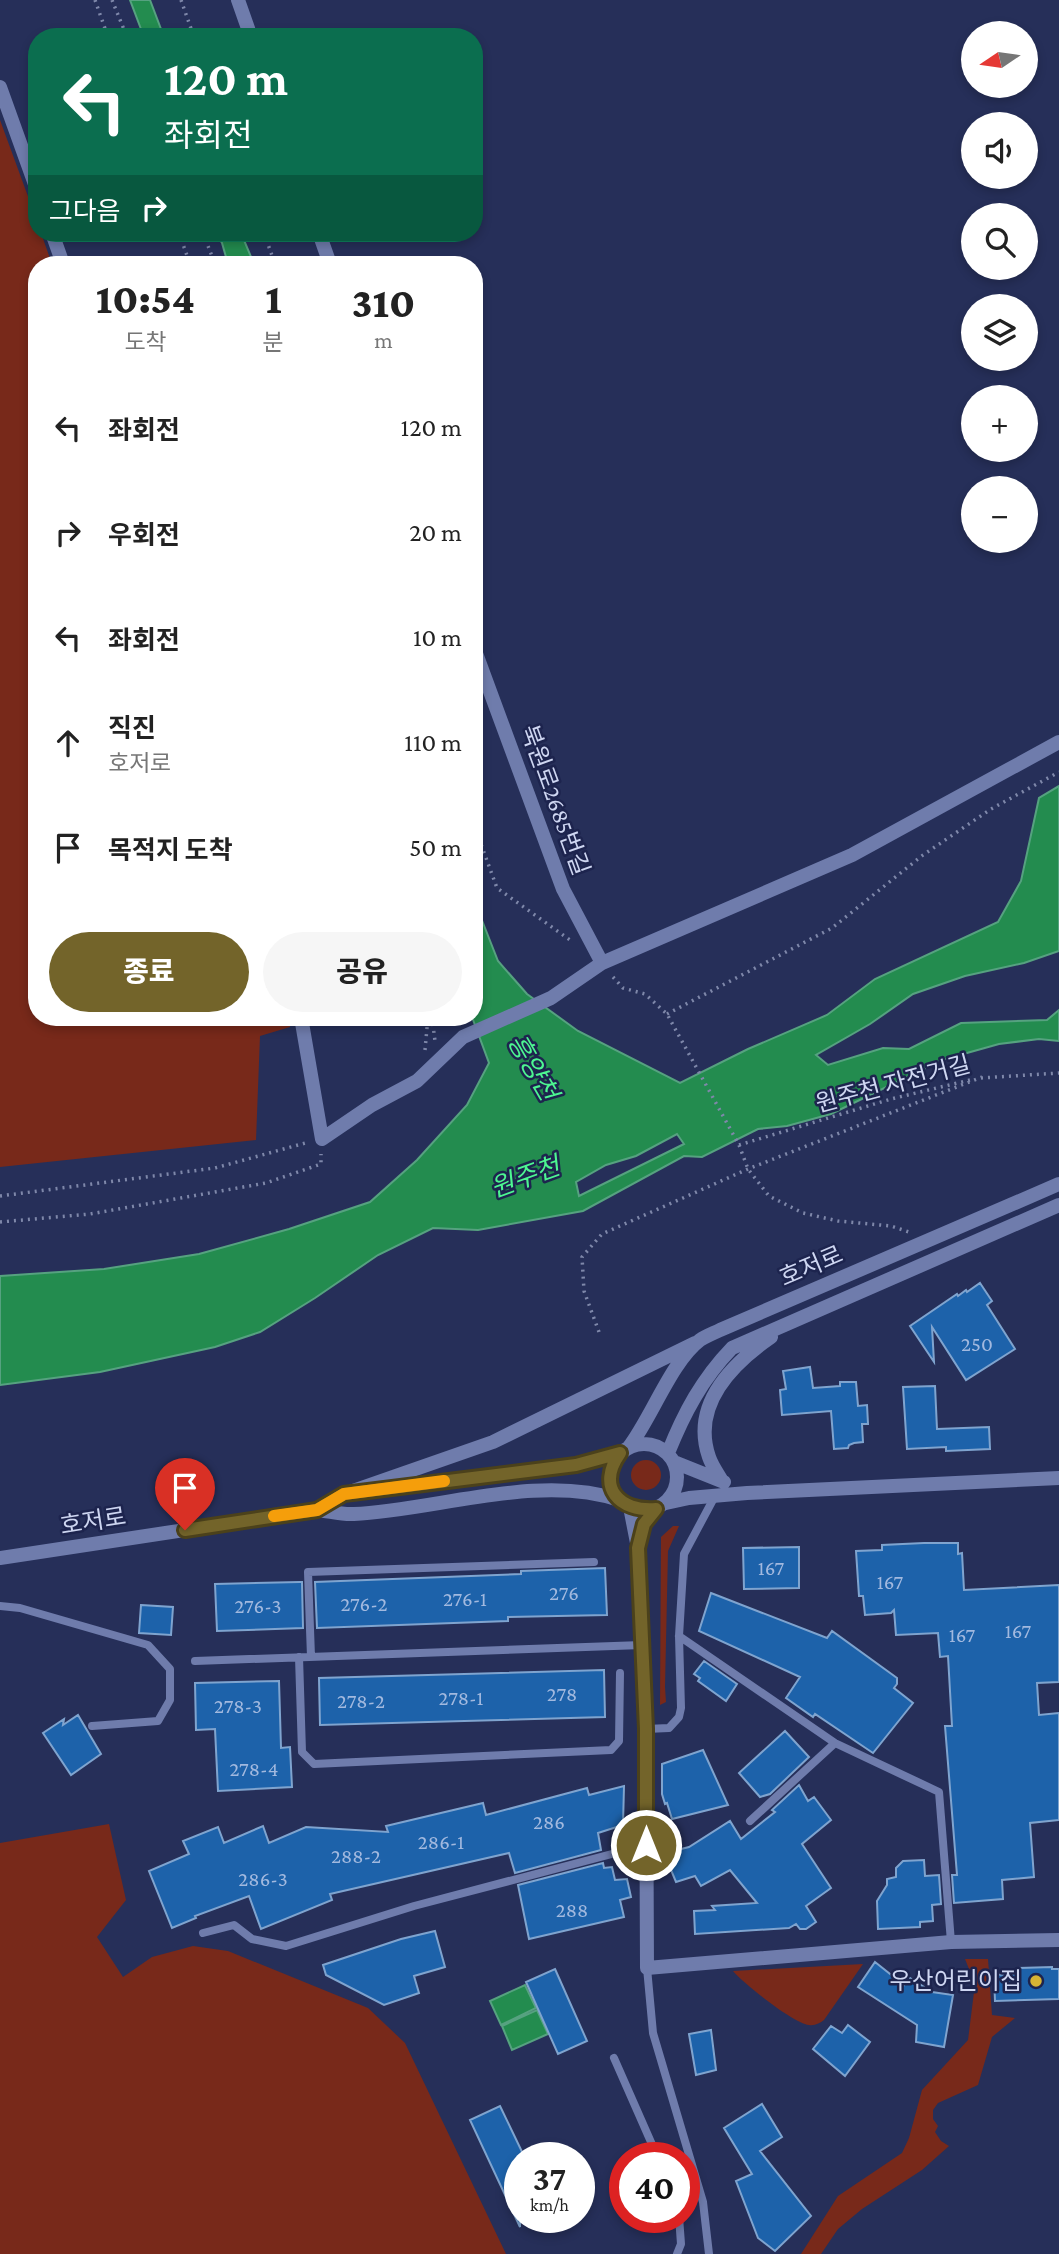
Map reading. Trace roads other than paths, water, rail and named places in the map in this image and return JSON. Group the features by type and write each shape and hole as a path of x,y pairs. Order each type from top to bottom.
{"street":[{"path":"238,0 248,28"},
{"path":"0,87 28,165"},
{"name":"북원로2685번길","path":"483,673 563,889 602,963"},
{"path":"303,1026 322,1139 372,1105 416,1082 463,1037 551,998 602,963 852,855 1059,742"},
{"name":"호저로","path":"624,1450 643,1429 674,1374 699,1341 1059,1184"},
{"name":"호저로","path":"797,1320 1059,1205"},
{"path":"638,1548 644,1524 673,1494 677,1483 671,1458 691,1401 710,1370 732,1348 797,1320"},
{"path":"722,1482 709,1457 706,1432 709,1405 724,1377 751,1351 797,1320"},
{"path":"317,1510 344,1494 493,1442 699,1341"},
{"path":"344,1494 576,1465 650,1443 671,1458 747,1493"},
{"path":"624,1450 614,1462 611,1472 613,1491 624,1504 638,1548 646,1729 647,1968 951,1942 1059,1940"},
{"path":"317,1510 351,1515 548,1489 584,1491 624,1504 661,1506 689,1497 1059,1478"},
{"name":"호저로","path":"0,1558 317,1510"}],"lane":[{"path":"646,1729 668,1728 679,1717 679,1636 684,1554 715,1496"},
{"path":"311,1657 309,1572 594,1562"},
{"path":"0,1606 20,1608 148,1646 170,1669 170,1700 158,1721 92,1726"},
{"path":"679,1636 835,1744 939,1792 951,1942"},
{"path":"195,1661 642,1644"},
{"path":"299,1657 302,1752 314,1764 611,1750 619,1741 620,1673"},
{"path":"750,1821 835,1744"},
{"path":"203,1933 234,1925 252,1940 286,1946 414,1906 646,1845"},
{"path":"647,1968 653,2033 704,2202 709,2254"},
{"path":"614,2058 651,2142"},
{"path":"677,2254 681,2244 680,2233"}],"water":[{"path":"130,0 150,0 161,28 141,28"},
{"path":"245,242 251,256 226,256 222,243"},
{"path":"1059,786 1059,951 1024,963 965,976 913,994 870,1024 816,1055 828,1065 883,1048 909,1049 961,1023 1047,1020 1059,1010 1059,1041 1039,1039 999,1044 942,1060 831,1114 787,1126 758,1129 702,1157 684,1156 583,1211 478,1230 433,1228 378,1255 260,1332 215,1347 100,1372 0,1385 0,1276 104,1269 199,1254 289,1229 370,1202 417,1160 467,1105 489,1063 475,1026 483,1026 483,923 498,961 527,994 578,1031 680,1083 748,1049 827,1015 875,979 998,922 1021,881 1039,798","holes":["677,1134 684,1144 579,1196 576,1182 606,1165 636,1156"]},
{"path":"525,1985 536,2008 501,2025 490,2001"},
{"path":"537,2010 548,2034 512,2050 502,2026"}],"place":[{"name":"우산어린이집","path":"1036,1981"}],"water label":[{"name":"흥양천","path":"533,1067"},
{"name":"원주천","path":"525,1177"}]}
